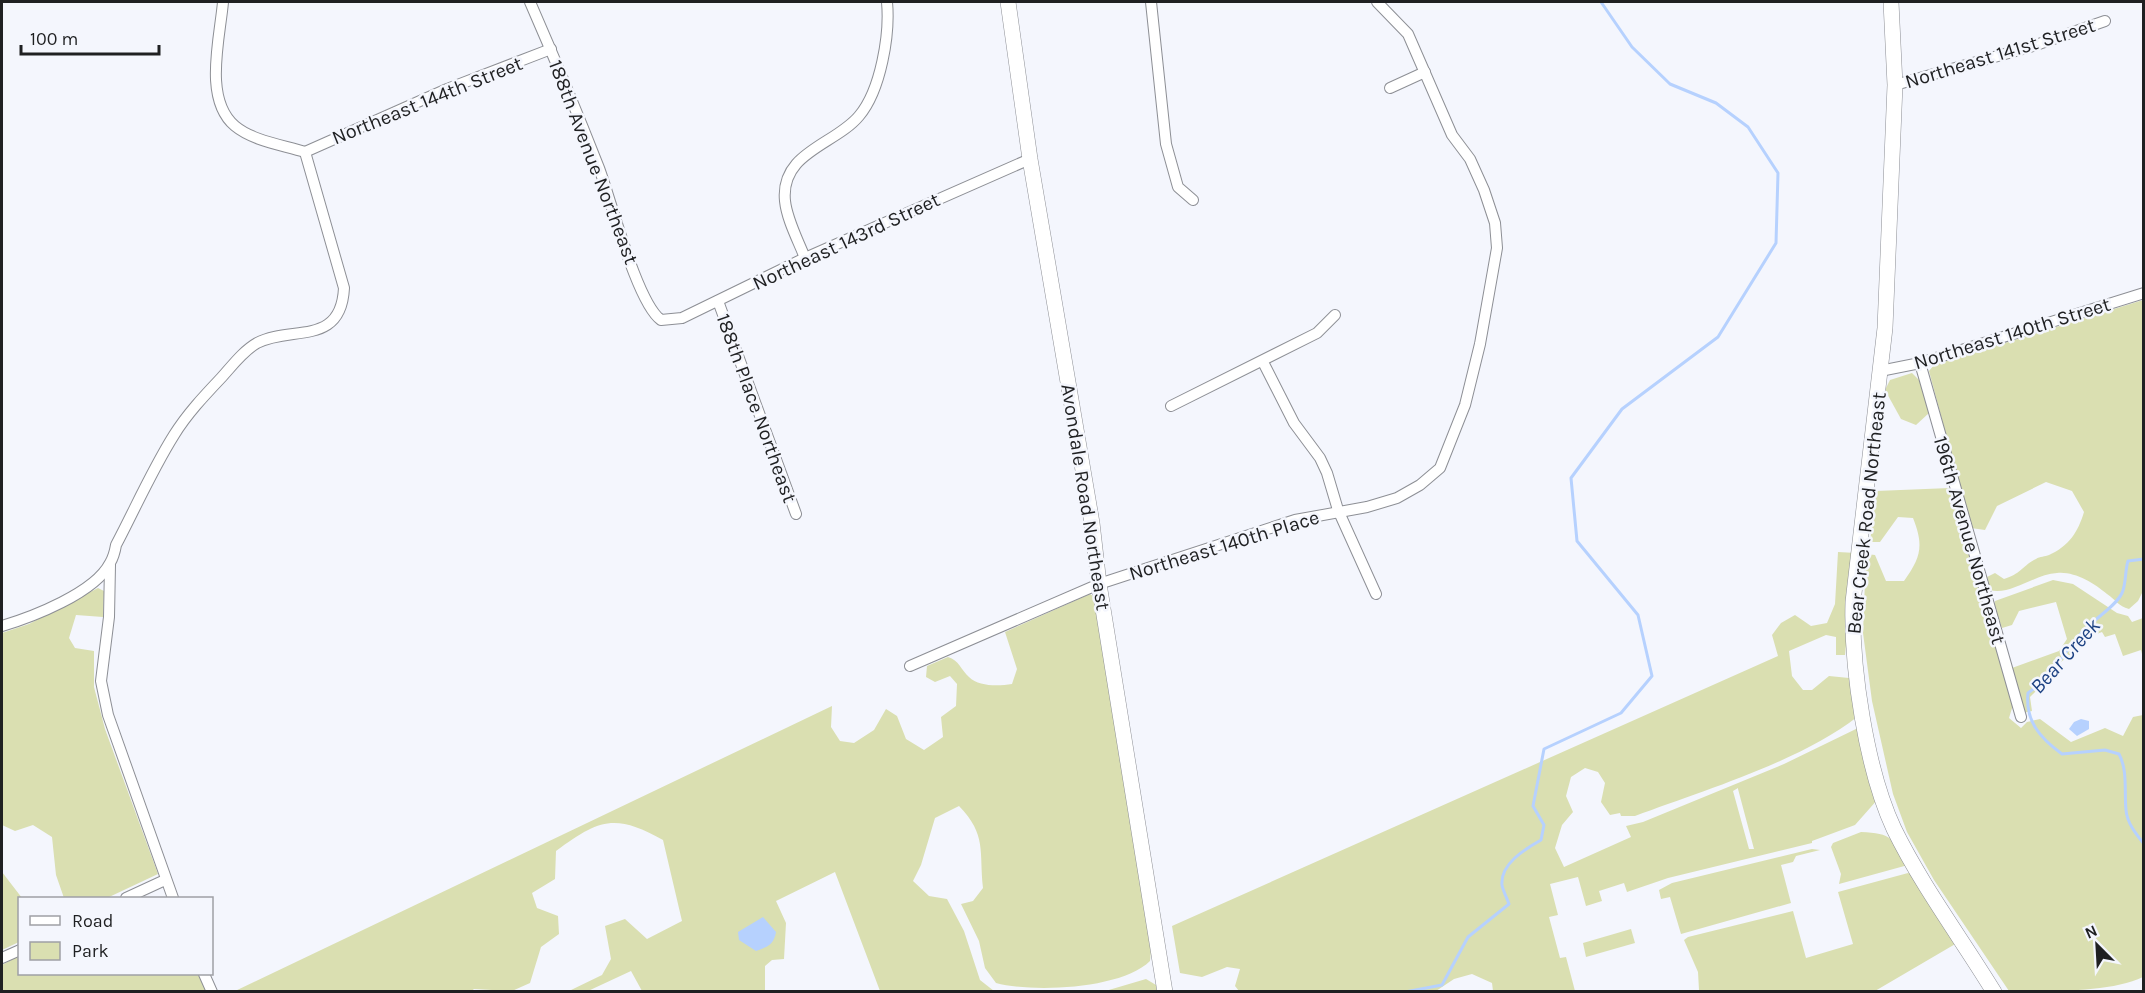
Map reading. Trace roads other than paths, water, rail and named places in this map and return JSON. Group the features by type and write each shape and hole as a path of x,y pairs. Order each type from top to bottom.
{"street":[{"path":"173,897 108,715 101,681 109,617 110,565 117,545 163,455 192,410 238,358 257,344 325,326 336,316 343,303 344,288 305,152 251,135 236,127 225,115 216,81 223,2"},
{"name":"188th Avenue Northeast","path":"530,2 599,168 642,291 655,315 661,320"},
{"path":"805,258 785,202 786,186 792,170 806,153 849,126 860,115 871,96 887,40 887,2"},
{"name":"Avondale Road Northeast","path":"1008,2 1030,159 1092,523 1099,584 1165,992"},
{"path":"1151,2 1166,144 1178,187 1193,200"},
{"name":"Northeast 140th Place","path":"910,666 1099,584 1295,520 1338,510 1367,507 1387,501 1420,485 1440,468 1465,405 1490,293 1497,248 1495,223 1470,159 1452,135 1408,34 1377,2"},
{"name":"Bear Creek Road Northeast","path":"1891,2 1895,86 1885,328 1853,602 1852,639 1870,750 1894,828 1928,888 1994,992"},
{"name":"Northeast 141st Street","path":"1895,86 2033,46 2105,21"},
{"name":"Northeast 144th Street","path":"305,152 447,89 551,50"},
{"path":"1390,88 1425,72"},
{"name":"Northeast 143rd Street","path":"661,320 682,318 805,258 1030,159"},
{"name":"Northeast 140th Street","path":"1880,371 1920,363 2144,293"},
{"name":"188th Place Northeast","path":"718,301 796,514"},
{"path":"1171,406 1317,333 1335,315"},
{"path":"1263,362 1294,423 1320,458 1338,510 1376,594"},
{"name":"196th Avenue Northeast","path":"1920,363 2021,717"},
{"path":"2,626 24,620 71,597 110,565"},
{"path":"128,897 165,880"},
{"path":"2,958 18,951"},
{"path":"204,975 212,992"}],"water":[{"path":"2081,719 2089,721 2089,729 2077,736 2069,729 2074,722"},
{"path":"763,917 776,932 770,945 756,951 739,940 738,932"}],"waterway":[{"path":"1405,992 1442,985 1468,937 1509,904 1502,885 1505,870 1515,858 1541,840 1544,825 1533,806 1544,749 1621,713 1652,676 1638,615 1577,541 1571,478 1622,409 1718,337 1776,243 1778,173 1748,127 1716,103 1670,84 1632,47 1601,2"},
{"name":"Bear Creek","path":"2144,559 2128,561 2124,586 2119,598 2086,628 2052,670 2028,693 2029,712 2036,728 2047,742 2062,754 2105,750 2119,754 2125,774 2125,803 2128,819 2144,844"}]}
